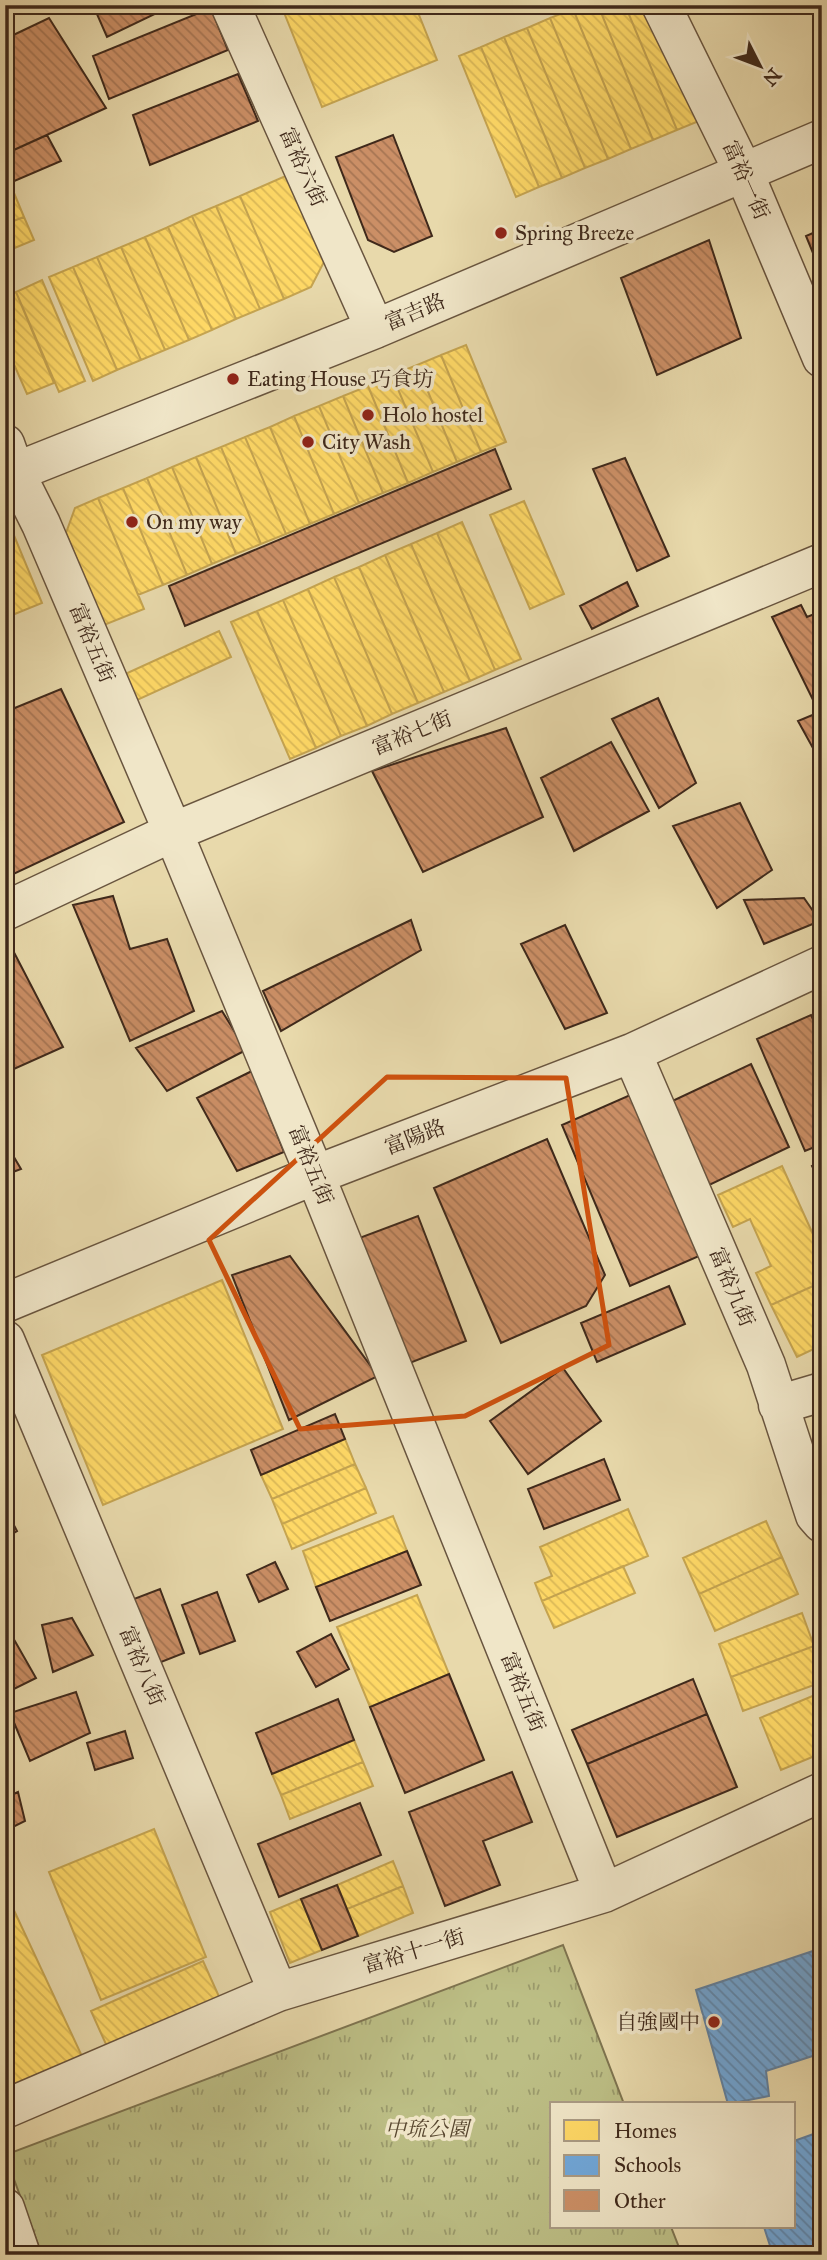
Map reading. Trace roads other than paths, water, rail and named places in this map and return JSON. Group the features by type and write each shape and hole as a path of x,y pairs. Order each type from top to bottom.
{"street":[{"name":"富裕六街","path":"230,5 375,329"},
{"name":"富裕一街","path":"661,5 744,173 822,358"},
{"name":"富吉路","path":"8,464 375,329 822,139"},
{"name":"富裕五街","path":"8,464 41,524 173,832 316,1175 604,1892"},
{"name":"富裕七街","path":"5,911 173,832 822,563"},
{"name":"富陽路","path":"5,1303 316,1175 632,1054 822,965"},
{"name":"富裕九街","path":"632,1054 766,1366 815,1515 822,1523"},
{"name":"富裕八街","path":"5,1340 278,1992"},
{"path":"778,1405 822,1392"},
{"name":"富裕十一街","path":"5,2109 278,1992 604,1892 822,1792"},
{"path":"5,2208 22,2255"}],"place":[{"name":"Spring Breeze","path":"501,233"},
{"name":"Eating House 巧食坊","path":"233,379"},
{"name":"Holo hostel","path":"368,415"},
{"name":"City Wash","path":"308,442"},
{"name":"On my way","path":"132,522"},
{"name":"自強國中","path":"714,2022"}],"park label":[{"name":"中琉公園","path":"427,2129"}]}
